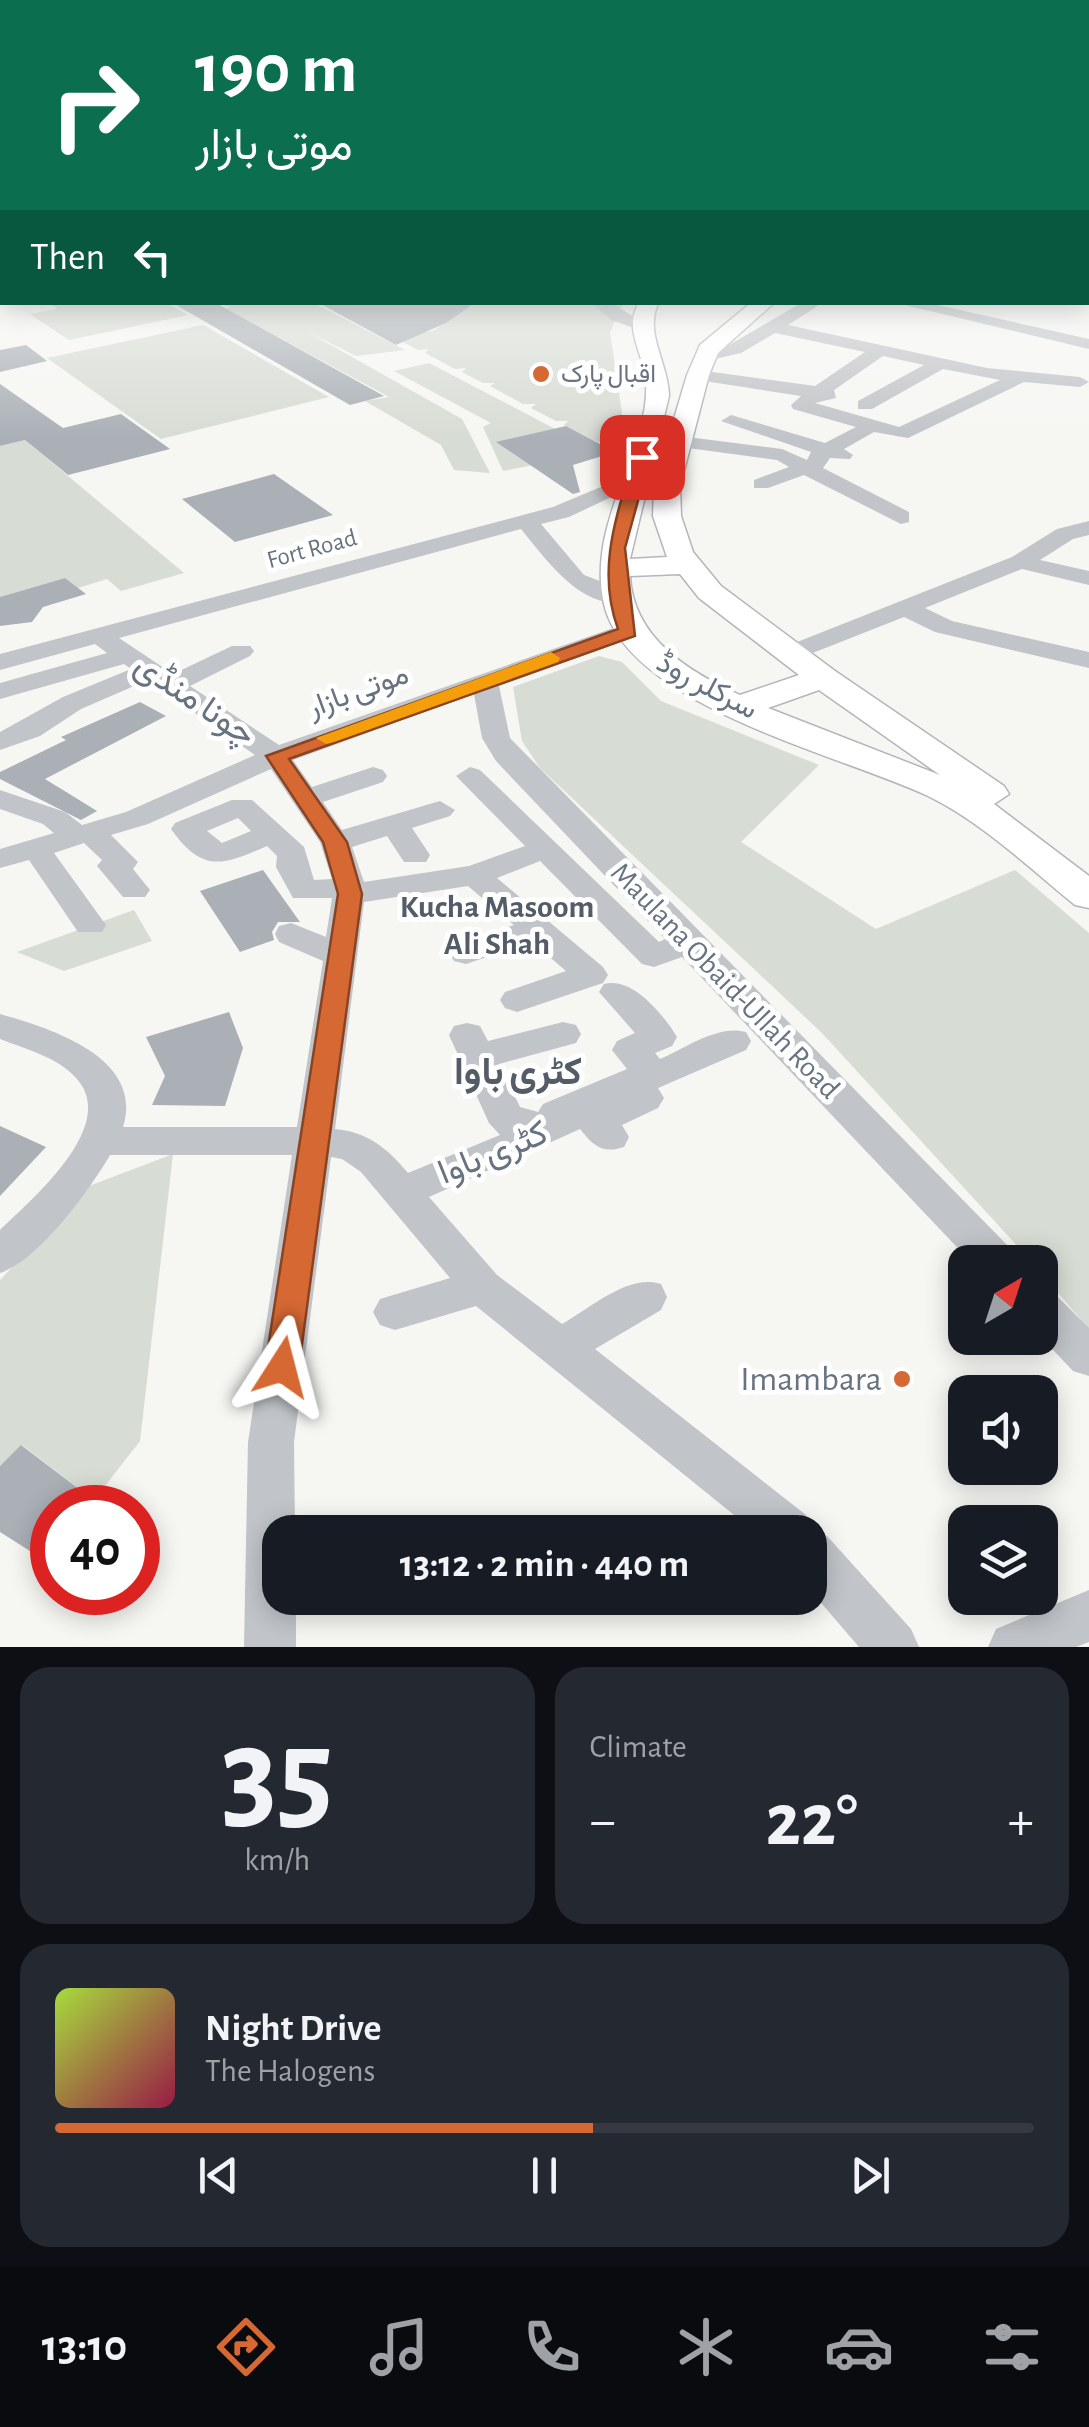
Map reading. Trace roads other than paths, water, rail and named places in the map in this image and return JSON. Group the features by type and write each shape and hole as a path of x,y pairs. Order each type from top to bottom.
{"main road":[{"path":"704,360 762,305"},
{"path":"726,306 729,309 710,334 704,360 703,430 666,501 670,530 685,565 710,592 823,678 915,739 1089,866"},
{"name":"سرکلر روڈ","path":"654,311 657,407 620,523 617,582 628,632 664,668 739,707 943,790 1000,826 1089,896"},
{"path":"654,311 663,326 667,361 656,373"},
{"path":"617,582 685,565"},
{"path":"739,707 823,678"}],"street":[{"path":"603,305 617,316 654,311"},
{"path":"704,360 735,349 811,305"},
{"path":"914,305 1089,344"},
{"path":"772,327 941,363 1085,383"},
{"path":"1085,383 1072,376 1074,360 1089,344"},
{"path":"820,392 881,349"},
{"path":"704,360 784,388 820,392 869,416 926,422 1020,377"},
{"path":"760,484 825,458 869,416 941,363"},
{"path":"703,430 784,388"},
{"path":"703,430 825,458 901,517"},
{"path":"703,430 760,441 782,455 825,458"},
{"name":"Fort Road","path":"0,662 137,661 608,494 634,479"},
{"path":"526,522 576,580 617,582"},
{"path":"791,654 1020,562 1083,532"},
{"path":"1020,562 1089,578"},
{"path":"906,608 944,627 1089,660"},
{"name":"موتی بازار","path":"0,859 34,846 84,835 276,756 628,632"},
{"path":"0,691 137,661 240,651"},
{"path":"0,742 30,730 137,661"},
{"name":"چونا منڈی","path":"137,661 276,756 335,842 350,890 271,1442 270,1647"},
{"name":"Maulana Obaid-Ullah Road","path":"484,681 496,738 506,755 981,1245"},
{"path":"304,799 373,776"},
{"path":"470,776 545,849 622,904 654,956 682,945"},
{"path":"0,799 54,818 84,835 122,862 114,866 134,890"},
{"path":"335,842 440,810"},
{"path":"394,823 415,855"},
{"path":"272,834 293,854 292,867 304,891 350,890 475,875 545,849"},
{"path":"34,846 90,925"},
{"path":"475,875 590,974 517,1000"},
{"path":"466,954 537,929"},
{"path":"290,934 341,956"},
{"path":"610,1137 595,1122 644,1098 669,1076 630,1050 659,1038 616,992"},
{"path":"0,1026 90,1068 104,1089 102,1141 82,1170 0,1256"},
{"path":"528,1139 524,1121 508,1123 472,1046 563,1034"},
{"name":"کٹری باوا","path":"398,1192 564,1124 556,1114 669,1076 733,1041"},
{"path":"102,1141 316,1140 352,1145 374,1161 482,1287 770,1515"},
{"path":"395,1312 482,1287"},
{"path":"557,1349 646,1297"},
{"path":"1058,1325 1089,1357"},
{"path":"827,1571 893,1647"},
{"path":"1014,1647 1089,1616"}],"place":[{"name":"اقبال پارک","path":"541,374"},
{"name":"Imambara","path":"902,1379"}],"district":[{"name":"Kucha Masoom Ali Shah","path":"497,926"},
{"name":"کٹری باوا","path":"518,1073"}]}
